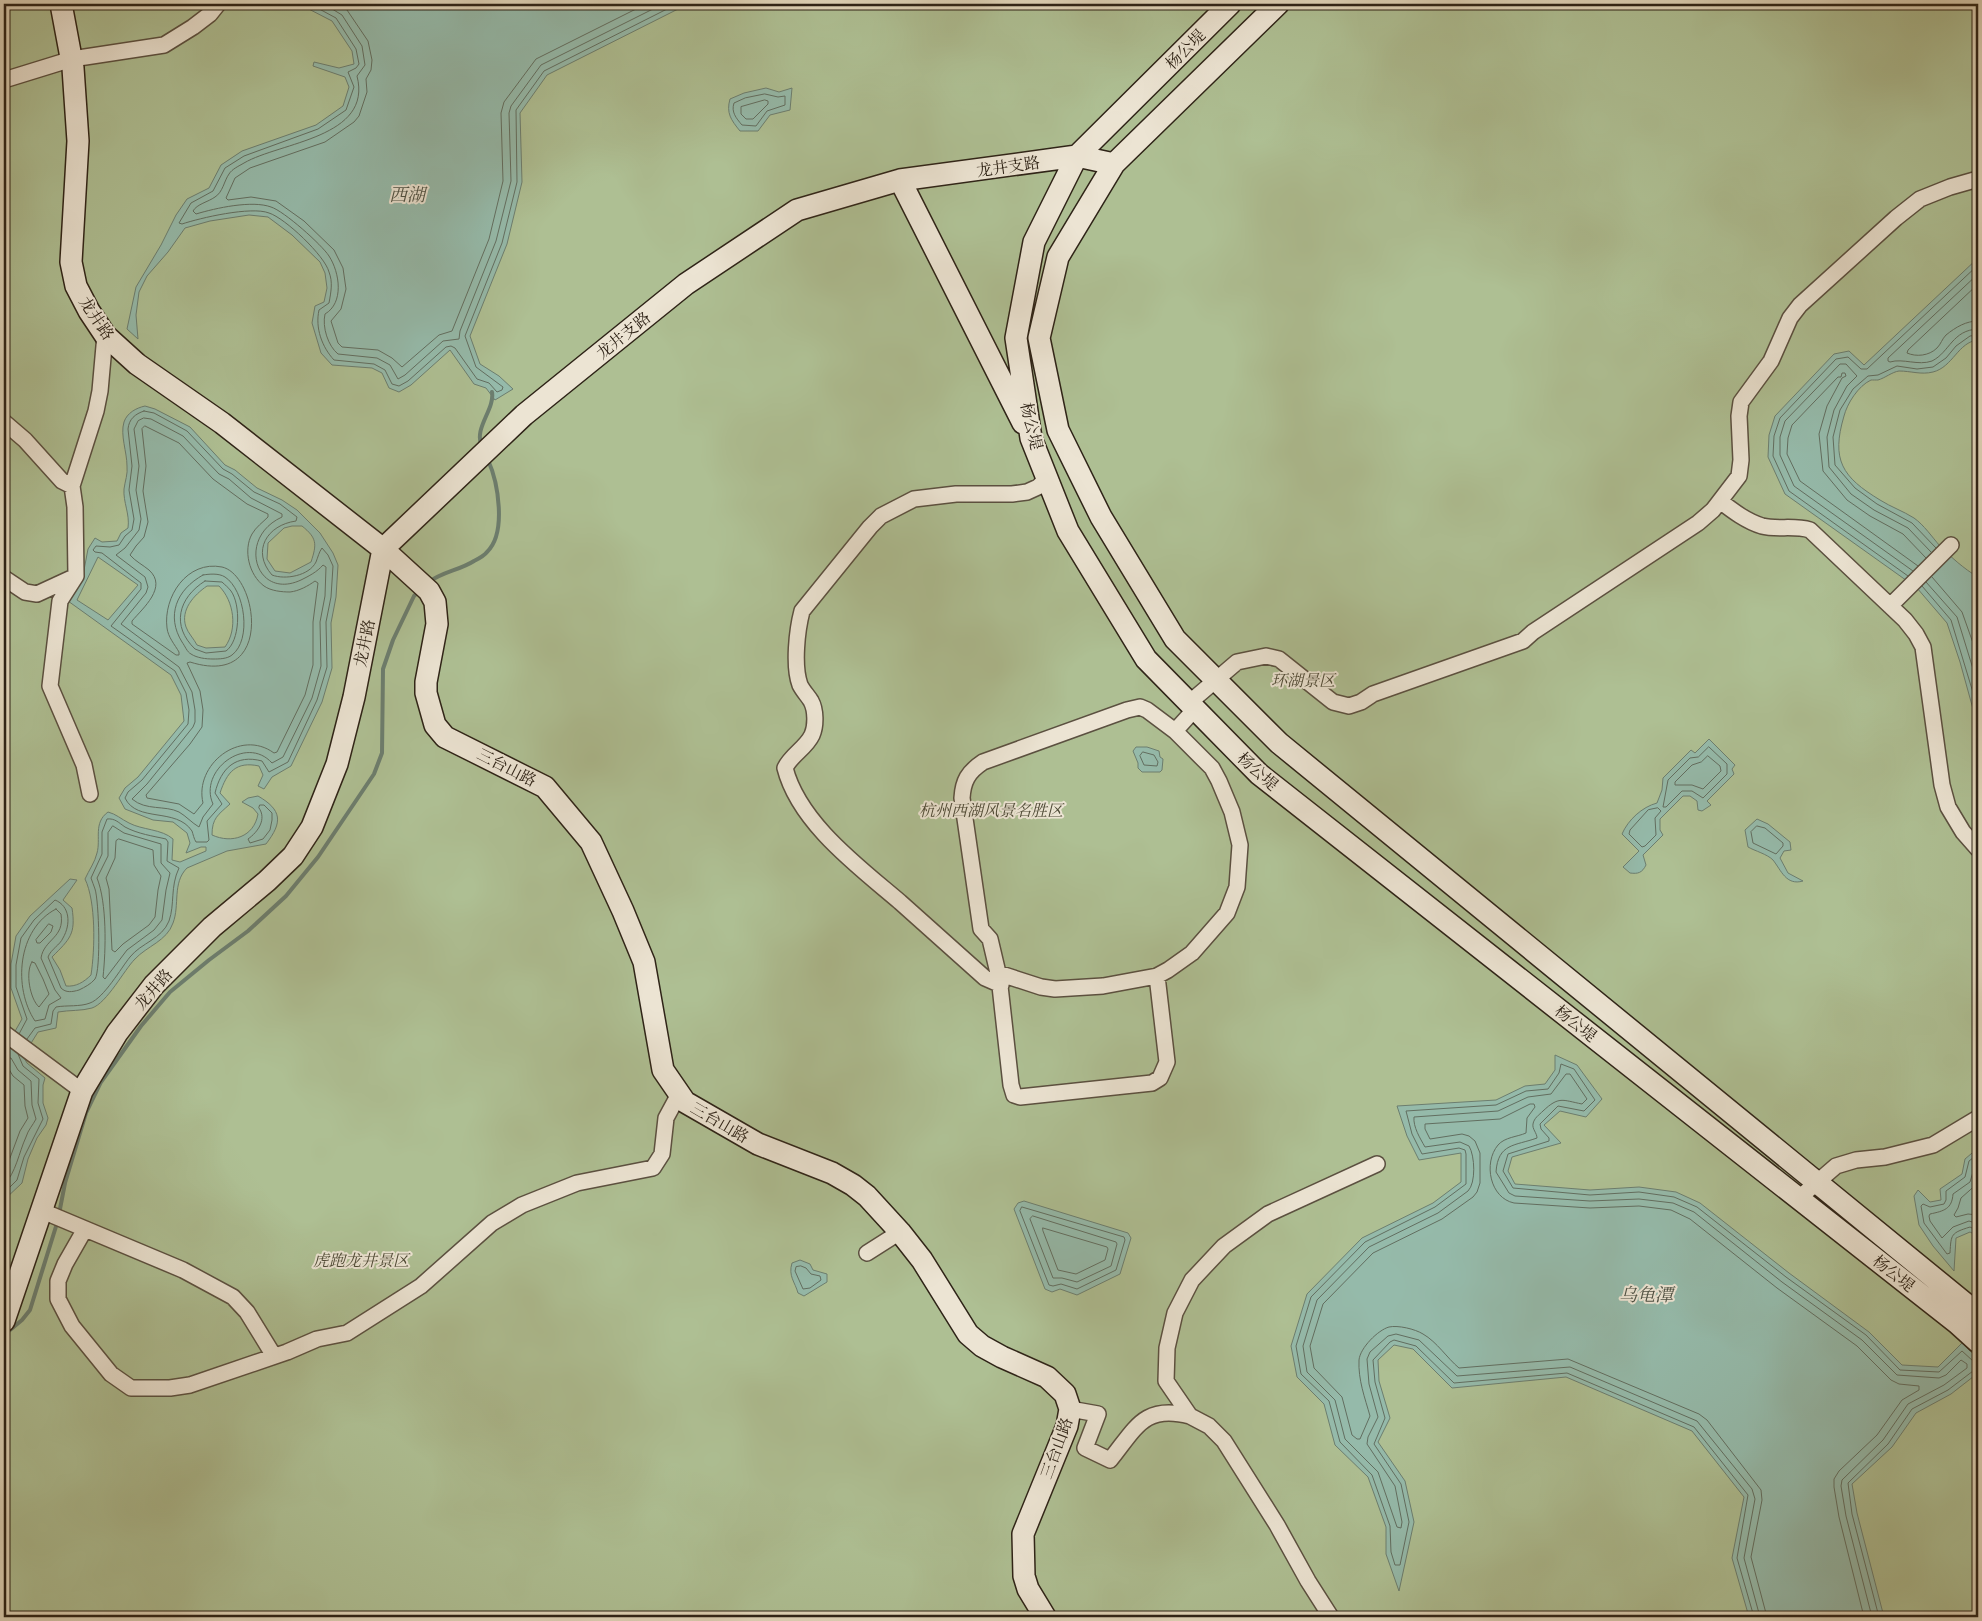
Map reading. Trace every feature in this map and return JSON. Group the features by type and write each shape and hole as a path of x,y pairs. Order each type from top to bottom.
{"street":[{"name":"龙井路","path":"4,1321 53,1215 82,1091 117,1033 154,985 212,927 267,882 293,856 312,827 337,764 354,696 383,549 222,423 137,364 104,335 76,286 71,262 78,141 72,59 61,4"},
{"path":"4,80 72,59 164,45 204,18 218,4"},
{"name":"杨公堤","path":"1230,4 1077,156 1034,242 1016,338 1031,438 1068,531 1146,659 1259,774 1957,1322 1978,1342"},
{"name":"杨公堤","path":"1278,4 1114,164 1058,257 1039,338 1058,430 1101,517 1175,639 1278,743 1978,1314"},
{"name":"龙井支路","path":"383,549 524,415 686,284 797,210 900,180 1077,156 1114,164"},
{"path":"1175,731 1192,706 1237,662 1266,656 1279,659 1333,702 1349,706 1361,702 1373,694 1523,641 1532,632 1698,523 1720,501 1739,476 1741,402 1771,361 1790,318 1800,305 1916,202 1950,187 1978,179"},
{"path":"900,180 1031,438 1058,430"},
{"path":"90,794 84,765 50,686 60,601 76,576 75,507 72,486 97,404 104,335"},
{"path":"4,422 25,440 62,481 72,486"},
{"path":"1047,478 1038,487 1027,492 1012,494 956,494 914,499 881,516 870,527 802,611 797,661 800,684 812,703 815,724 812,736 788,762 785,768 787,778 804,807 820,828 849,858 985,978 1000,979 1055,989 1103,986 1157,976 1192,953 1227,912 1237,887 1240,845 1232,812 1212,768 1175,731 1147,710 1140,707 1127,710 982,762 973,769 963,784 962,798 981,929 990,939 1000,979 1011,1085 1014,1095 1020,1098 1152,1083 1160,1078 1167,1062 1157,976"},
{"path":"1720,501 1738,514 1763,526 1800,527 1810,530 1890,606 1916,634 1923,647 1942,785 1948,808 1963,832 1978,849"},
{"path":"1890,606 1951,545"},
{"name":"三台山路","path":"383,549 424,586 435,602 437,624 426,682 429,710 435,725 445,737 545,786 591,842 644,962 663,1070 685,1102 758,1144 832,1173 853,1185 867,1196 900,1232 937,1281 968,1334 982,1346 1002,1357 1047,1377 1066,1394 1070,1409 1068,1426 1023,1534 1024,1576 1028,1589 1044,1617"},
{"path":"4,578 26,592 37,594 76,576"},
{"path":"4,1033 82,1091"},
{"path":"86,1228 65,1264 58,1281 58,1299 72,1326 111,1374 131,1388 151,1389 190,1385 317,1339 347,1333 421,1286 492,1223 522,1206 577,1183 653,1168 662,1154 666,1118 679,1094"},
{"path":"1799,1198 1836,1166 1856,1160 1885,1157 1933,1145 1978,1118"},
{"path":"1190,1416 1166,1381 1168,1348 1175,1313 1192,1280 1224,1246 1268,1214 1377,1164"},
{"path":"53,1215 184,1270 233,1297 247,1312 274,1356"},
{"path":"866,1254 900,1232"},
{"path":"1070,1409 1098,1414 1084,1448 1110,1460 1142,1420 1156,1413 1174,1412 1190,1416 1209,1426 1224,1441 1277,1525 1308,1581 1331,1617"}],"green space":[{"name":"环湖景区","path":"4,4 1978,4 1978,1617 4,1617"}],"water":[{"name":"西湖","path":"299,4 688,4 547,75 520,113 522,182 507,244 470,336 480,364 499,376 513,389 495,400 486,388 474,384 450,350 411,385 399,392 389,388 382,373 372,368 332,365 321,353 312,323 315,306 324,302 327,288 325,273 320,262 292,235 268,217 249,215 210,221 185,228 168,252 147,276 139,292 136,315 138,339 127,329 136,287 187,199 209,188 221,165 242,151 316,125 343,106 349,87 345,77 313,66 314,62 339,68 354,64 352,51 332,21"},
{"path":"766,88 779,92 792,88 790,110 770,115 758,131 740,131 730,116 730,99 744,93"},
{"path":"1978,258 1978,340 1965,345 1946,365 1933,372 1899,371 1866,383 1848,406 1840,431 1839,444 1840,456 1848,475 1867,492 1914,518 1940,546 1963,567 1978,577 1978,727 1947,623 1917,588 1785,494 1768,457 1769,435 1775,416 1834,354 1849,351 1864,365"},
{"path":"142,407 155,409 190,427 225,465 235,470 257,488 282,500 297,510 320,533 333,553 338,565 336,597 331,623 332,668 322,702 291,766 272,777 264,789 258,786 263,775 259,766 244,765 238,767 229,774 220,793 230,804 219,814 212,829 212,835 227,839 247,833 256,822 258,814 253,808 242,802 248,798 258,796 272,806 277,817 275,829 266,844 227,851 187,868 179,880 173,923 162,939 135,959 104,1000 98,1005 88,1009 58,1012 56,1028 38,1032 23,1056 27,1063 45,1078 43,1103 48,1118 28,1159 22,1183 4,1200 4,1046 6,1047 22,1019 11,988 11,964 16,936 30,916 70,879 77,880 63,900 72,908 72,930 70,936 52,957 60,970 66,986 80,984 91,975 94,926 89,889 85,879 97,853 99,826 103,816 108,812 134,825 163,833 173,839 172,860 180,862 206,851 206,847 201,847 186,853 190,843 187,833 173,822 153,820 125,809 119,798 125,788 138,777 184,721 181,695 171,675 68,601 84,570 88,549 95,538 102,542 117,541 121,533 128,528 124,494 127,461 123,427 127,416 132,411","holes":["302,526 311,534 315,546 311,562 290,573 275,571 267,559 268,543 284,528","98,557 138,585 108,620 77,600","207,586 219,586 228,599 233,624 232,632 225,647 206,648 197,645 188,632 185,615 193,598"]},
{"path":"1709,739 1735,765 1732,769 1734,774 1707,801 1711,805 1702,811 1698,810 1697,801 1690,796 1683,796 1660,819 1660,830 1663,835 1643,855 1646,865 1643,870 1630,873 1623,867 1639,851 1622,834 1632,819 1641,811 1657,803 1662,790 1663,778 1691,750 1695,753"},
{"path":"1136,747 1147,747 1159,751 1160,757 1163,759 1162,770 1160,772 1142,772 1138,768 1133,751"},
{"path":"1757,819 1768,824 1790,842 1791,850 1784,851 1780,858 1788,873 1803,881 1797,882 1788,879 1773,860 1748,847 1745,830"},
{"name":"乌龟潭","path":"1555,1055 1577,1065 1602,1099 1586,1117 1560,1111 1544,1125 1561,1143 1512,1157 1508,1171 1515,1184 1590,1190 1639,1187 1676,1192 1700,1203 1789,1273 1869,1332 1902,1365 1938,1367 1962,1343 1978,1359 1978,1373 1951,1394 1916,1413 1892,1447 1852,1484 1857,1513 1884,1617 1749,1617 1732,1558 1744,1497 1692,1431 1566,1377 1452,1388 1413,1349 1394,1345 1378,1360 1379,1381 1390,1418 1378,1442 1405,1481 1414,1522 1399,1591 1386,1554 1386,1527 1368,1477 1335,1445 1324,1404 1297,1377 1291,1346 1307,1294 1362,1238 1433,1203 1461,1182 1461,1153 1419,1160 1407,1136 1397,1106 1496,1100 1525,1086 1545,1084 1555,1070"},
{"path":"1978,1148 1978,1236 1970,1232 1956,1238 1954,1271 1933,1246 1919,1225 1914,1196 1918,1190 1930,1202 1941,1200 1940,1189 1962,1174 1965,1159"},
{"path":"1024,1201 1128,1233 1131,1238 1120,1274 1077,1295 1060,1289 1052,1292 1045,1289 1014,1209 1018,1203"},
{"path":"800,1260 810,1264 813,1270 827,1274 827,1282 804,1296 798,1293 791,1272 792,1263"}],"waterway":[{"path":"482,447 480,433 490,406 492,392"},
{"path":"429,582 479,558 486,553 493,543 497,533 499,507 495,481 488,460"},
{"path":"59,1214 65,1183 86,1113 101,1082 141,1026 170,992 248,931 286,896 318,857 374,774 382,753 383,669 393,640 414,596 420,590"},
{"path":"4,1335 22,1320 30,1310 58,1220"}],"park label":[{"name":"杭州西湖风景名胜区","path":"991,810"},
{"name":"虎跑龙井景区","path":"361,1260"}]}
